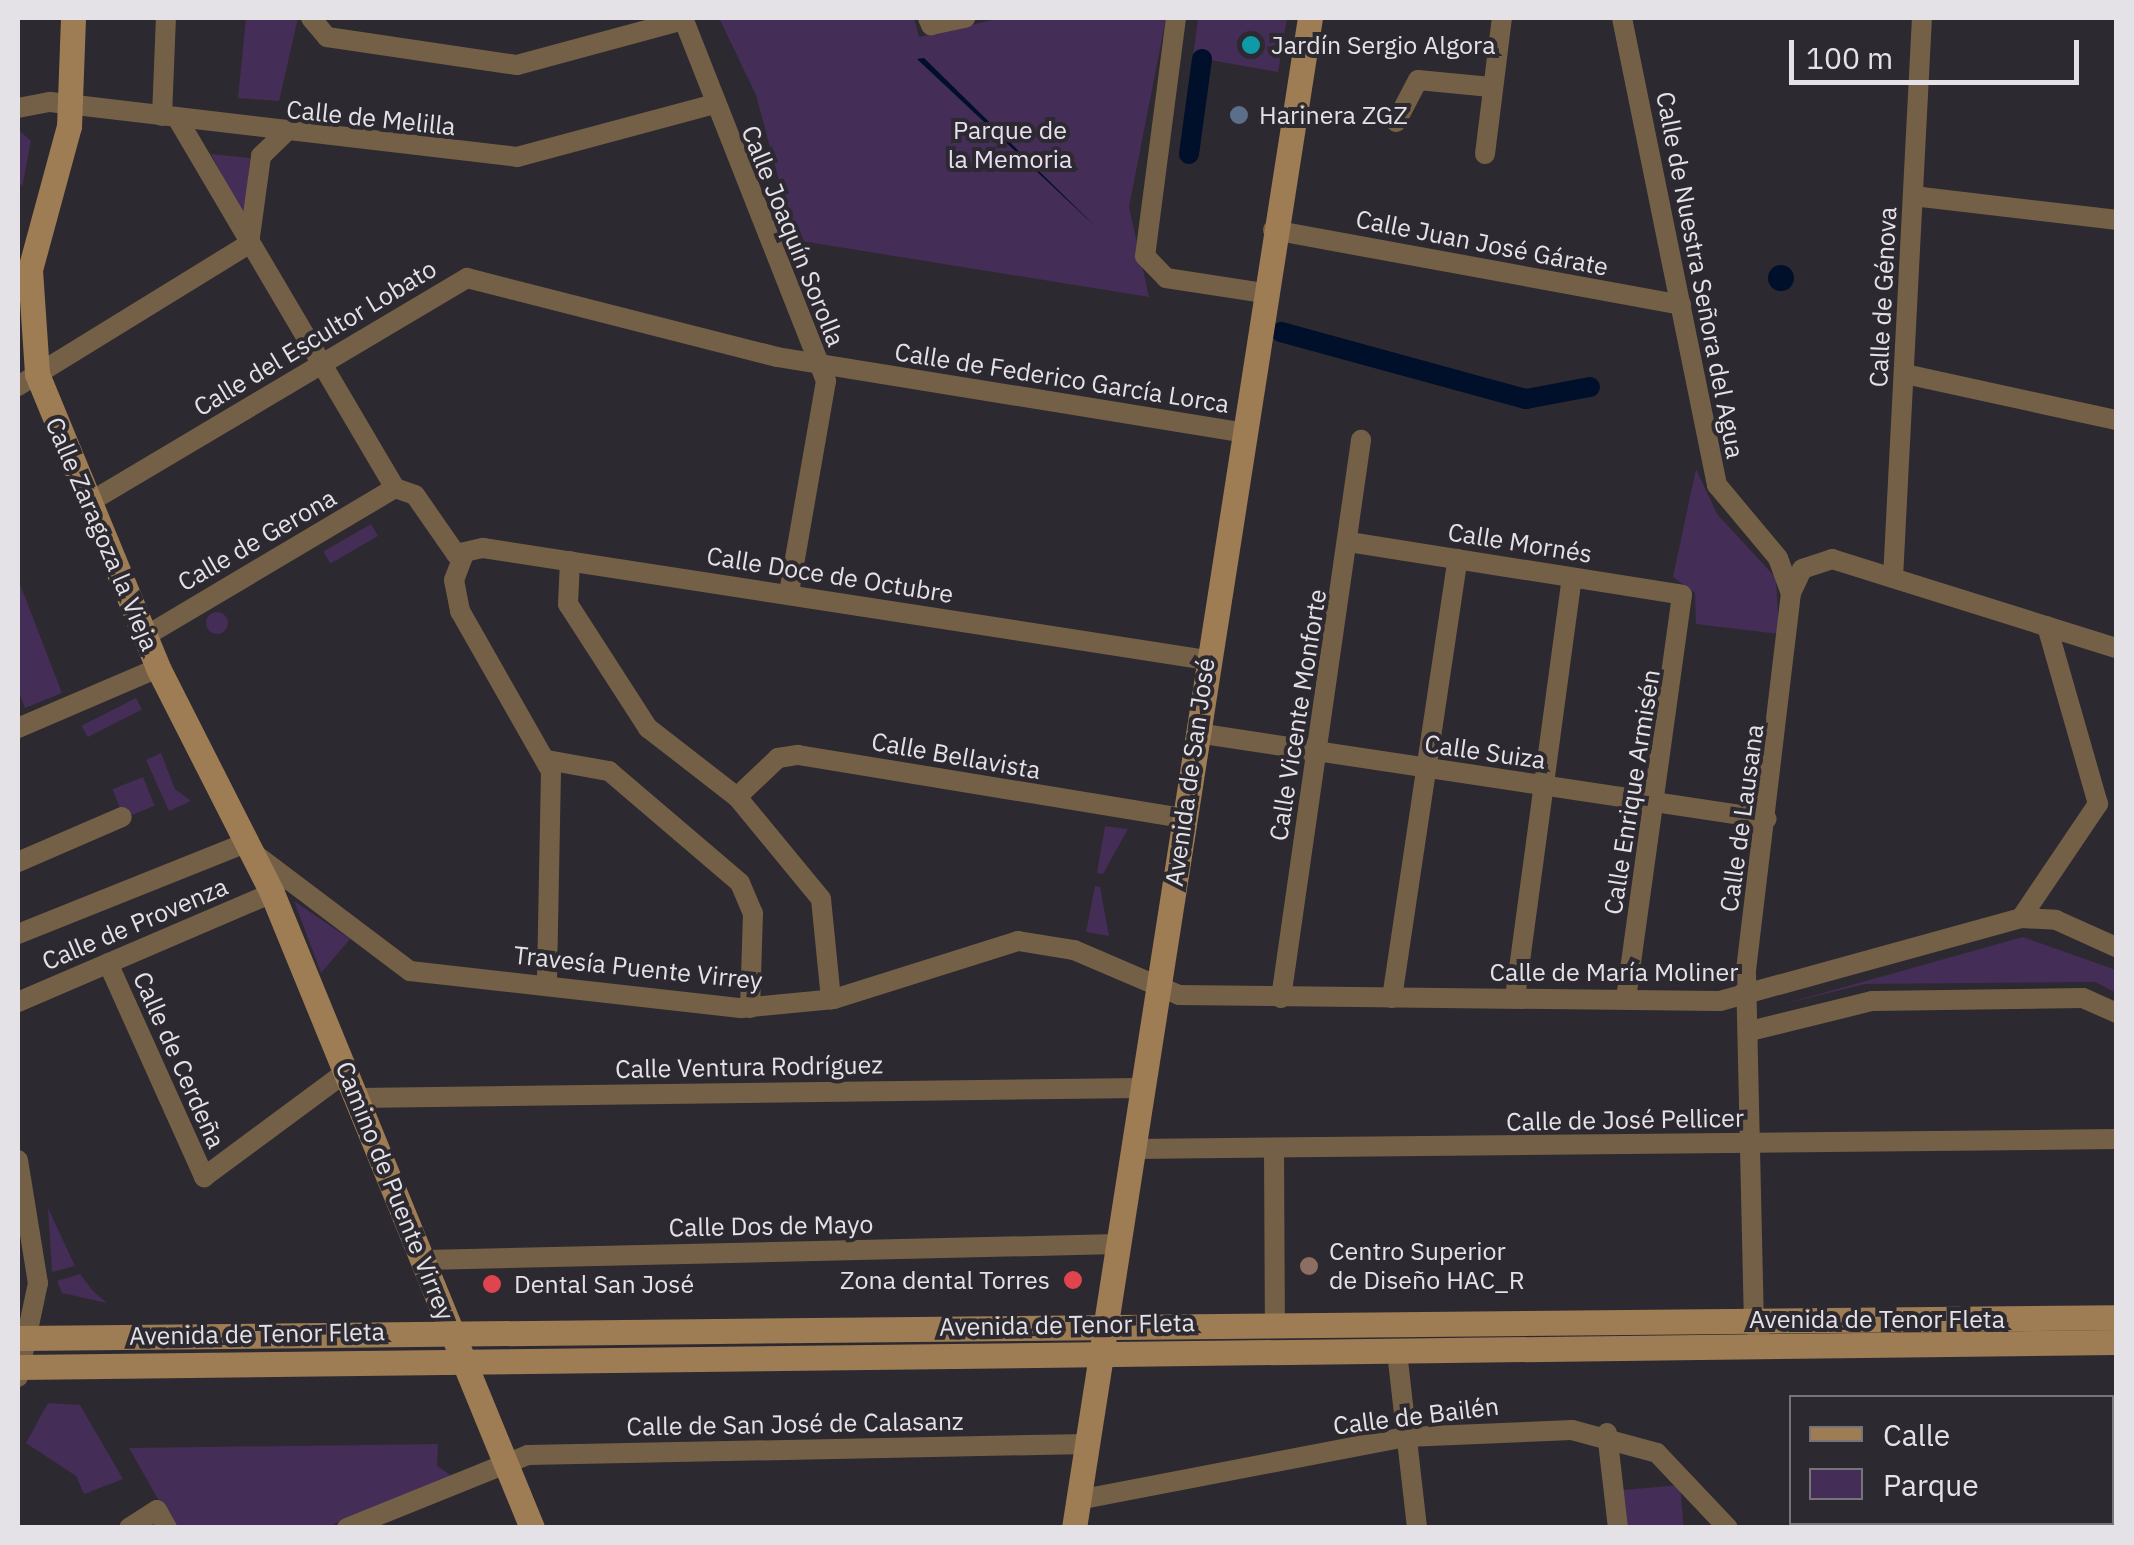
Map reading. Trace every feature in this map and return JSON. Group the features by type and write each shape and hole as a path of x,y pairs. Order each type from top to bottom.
{"main road":[{"name":"Calle Zaragoza la Vieja","path":"73,18 71,104 30,270 27,380 88,503 158,668 252,848"},
{"name":"Avenida de San José","path":"1074,1528 1104,1353 1263,293 1310,18"},
{"name":"Camino de Puente Virrey","path":"252,848 532,1528"},
{"name":"Avenida de Tenor Fleta","path":"24,1338 1754,1320 2115,1337"},
{"name":"Avenida de Tenor Fleta","path":"19,1371 1104,1353 1764,1348 2115,1337"}],"street":[{"path":"166,18 170,117 395,488 415,494 456,552 458,605 548,760 547,982"},
{"path":"928,18 932,25 965,18"},
{"path":"1176,18 1145,256 1166,278 1263,293"},
{"path":"1485,154 1502,18"},
{"name":"Calle de Nuestra Señora del Agua","path":"1622,18 1717,485 1754,530 1791,593"},
{"name":"Calle de Génova","path":"1892,578 1922,18"},
{"path":"314,24 517,65 683,19"},
{"name":"Calle Joaquín Sorolla","path":"683,19 826,384 790,594"},
{"path":"1396,122 1418,80 1491,87"},
{"name":"Calle de Melilla","path":"18,108 71,104 284,134 523,157 715,104"},
{"path":"249,244 261,156 284,134"},
{"path":"1913,196 2116,220"},
{"name":"Calle Juan José Gárate","path":"1273,230 1681,306"},
{"path":"27,380 249,244"},
{"name":"Calle del Escultor Lobato","path":"88,503 467,278 815,362"},
{"name":"Calle de Federico García Lorca","path":"815,362 1242,432"},
{"path":"1904,374 2116,420"},
{"name":"Calle Vicente Monforte","path":"1280,998 1361,440"},
{"name":"Calle de Gerona","path":"144,637 395,488"},
{"name":"Calle Mornés","path":"1349,542 1682,594"},
{"name":"Calle Doce de Octubre","path":"456,552 482,548 1207,660"},
{"path":"1392,998 1458,559"},
{"path":"1791,593 1802,569 1832,560 2116,648"},
{"path":"570,561 568,604 648,728 737,797 822,903 831,1000"},
{"path":"1515,998 1572,578"},
{"name":"Calle de Lausana","path":"1764,1348 1754,1320 1754,1030 1750,996 1791,593"},
{"name":"Calle Enrique Armisén","path":"1626,999 1682,594"},
{"path":"2021,918 2107,807 2046,626"},
{"path":"18,728 158,668"},
{"name":"Calle Suiza","path":"1197,734 1767,818"},
{"name":"Calle Bellavista","path":"737,797 788,754 1183,818"},
{"path":"548,760 609,770 740,882 753,913 750,1008"},
{"path":"18,862 122,817"},
{"path":"18,934 252,848"},
{"name":"Travesía Puente Virrey","path":"252,848 401,968 750,1008 831,1000 1018,940 1074,950 1157,985"},
{"name":"Calle de Provenza","path":"18,1002 272,893"},
{"name":"Calle de María Moliner","path":"1157,985 1179,995 1280,998 1750,996 2021,918 2056,920 2116,947"},
{"name":"Calle de Cerdeña","path":"108,963 204,1177 347,1071"},
{"path":"1754,1030 1865,1002 2083,998 2116,1013"},
{"name":"Calle Ventura Rodríguez","path":"358,1098 1141,1088"},
{"name":"Calle de José Pellicer","path":"1134,1149 1274,1151 2116,1139"},
{"path":"1274,1151 1275,1322"},
{"path":"18,1160 38,1270 19,1371"},
{"name":"Calle Dos de Mayo","path":"424,1260 1118,1244"},
{"path":"1397,1352 1417,1528"},
{"path":"1607,1434 1618,1528"},
{"name":"Calle de Bailén","path":"1078,1500 1406,1438 1607,1434 1668,1460 1728,1528"},
{"name":"Calle de San José de Calasanz","path":"347,1528 531,1454 1088,1444"},
{"path":"130,1528 162,1519"}],"green space":[{"path":"246,18 298,18 279,101 238,98"},
{"name":"Parque de la Memoria","path":"719,18 914,18 919,37 1001,18 1166,18 1129,207 1149,297 795,240 756,95"},
{"path":"1198,18 1287,18 1278,72 1193,57"},
{"path":"18,129 31,141 22,187 18,180"},
{"path":"211,154 250,158 245,219"},
{"path":"1696,469 1717,514 1776,578 1779,634 1696,624 1695,593 1673,577"},
{"path":"371,524 378,536 330,564 323,552"},
{"path":"18,579 62,693 25,708 18,689"},
{"path":"213,612 221,612 228,623 221,634 213,634 206,627 206,619"},
{"path":"136,698 142,710 88,737 82,726"},
{"path":"161,753 175,789 191,801 169,811 146,760"},
{"path":"143,777 155,806 124,818 112,789"},
{"path":"1105,826 1128,829 1103,874 1097,873"},
{"path":"1095,886 1100,887 1109,936 1086,932"},
{"path":"294,901 350,939 321,973"},
{"path":"2023,937 2116,970 2116,993 2095,982 1865,984 1776,1006"},
{"path":"48,1208 75,1266 52,1272"},
{"path":"80,1274 107,1303 62,1293 57,1281"},
{"path":"48,1403 80,1405 123,1479 84,1494 76,1476 26,1443"},
{"path":"438,1444 437,1466 452,1476 327,1527 174,1527 129,1448"},
{"path":"1680,1485 1684,1527 1627,1528 1623,1490"}],"water":[{"path":"924,58 1097,228 917,59"},
{"path":"1781,265 1790,269 1794,278 1790,287 1781,291 1772,287 1768,278 1772,269"}],"waterway":[{"path":"1189,154 1202,59"},
{"path":"1281,332 1526,399 1590,387"}],"place":[{"name":"Jardín Sergio Algora","path":"1251,45"},
{"name":"Harinera ZGZ","path":"1239,115"},
{"name":"Centro Superior de Diseño HAC_R","path":"1309,1266"},
{"name":"Zona dental Torres","path":"1073,1280"},
{"name":"Dental San José","path":"492,1284"}]}
